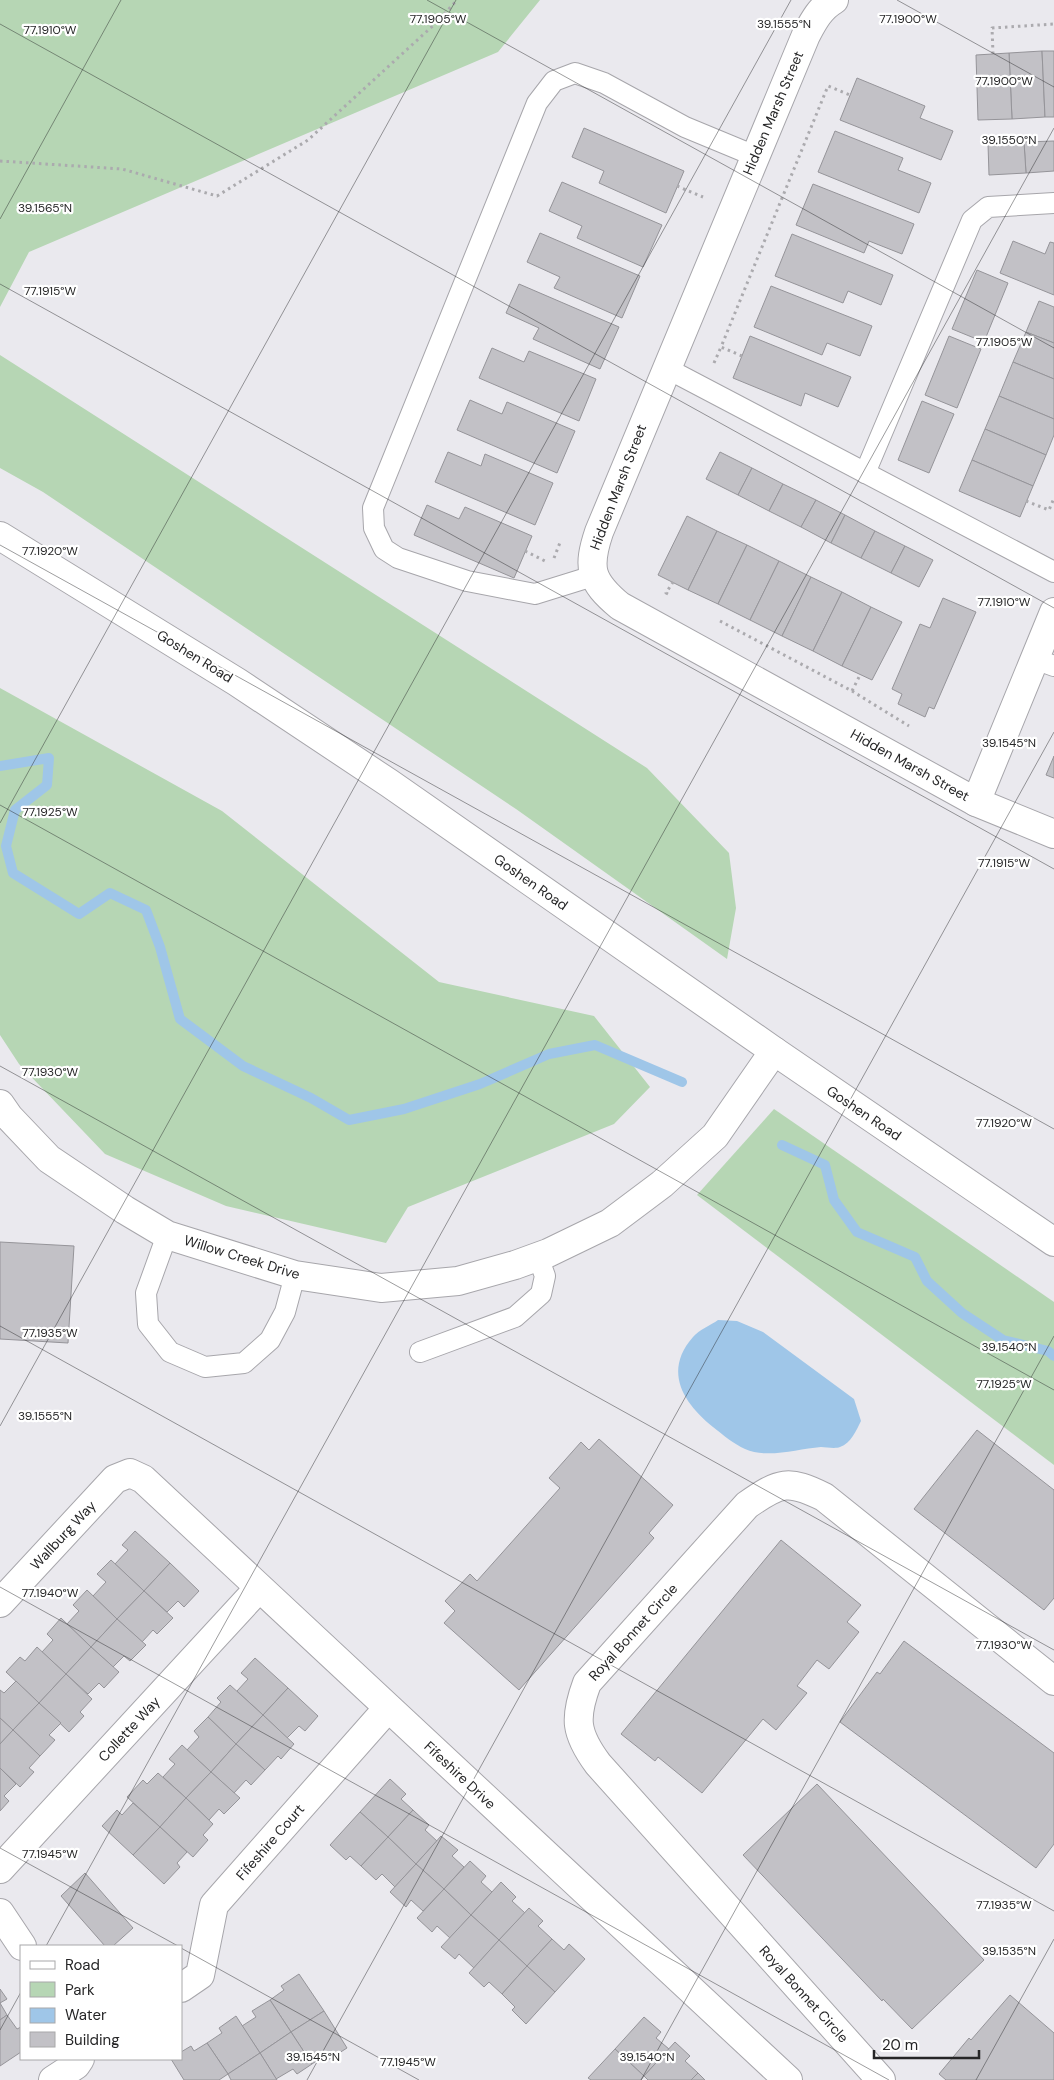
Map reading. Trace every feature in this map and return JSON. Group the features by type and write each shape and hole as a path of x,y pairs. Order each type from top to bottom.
{"street":[{"name":"Hidden Marsh Street","path":"834,0 827,4 816,16 806,35 666,368 599,532 592,554 593,576 605,594 620,606 976,802 1054,834"},
{"name":"Goshen Road","path":"0,536 229,677 381,778 774,1051 1054,1242"},
{"path":"976,802 1045,662 1054,612"},
{"name":"Willow Creek Drive","path":"0,1104 9,1117 49,1159 125,1210 167,1235 295,1275 381,1288 458,1281 538,1257 610,1223 662,1184 715,1136 774,1051"},
{"name":"Fifeshire Drive","path":"130,1473 143,1479 788,2080"},
{"name":"Wallburg Way","path":"0,1603 115,1479 130,1473"},
{"name":"Royal Bonnet Circle","path":"881,2080 598,1764 585,1746 578,1722 579,1705 587,1683 748,1505 764,1493 782,1485 802,1486 824,1497 1054,1681"},
{"name":"Collette Way","path":"0,1870 259,1588"},
{"name":"Fifeshire Court","path":"182,1987 200,1975 214,1906 388,1708"},
{"path":"0,1913 21,1945"},
{"path":"53,2080 76,2065 79,2060"}],"lane":[{"path":"593,576 535,594 467,581 398,558 384,549 374,528 373,508 537,103 554,81 575,73 604,83 685,128 755,156"},
{"path":"865,474 972,220 988,207 1054,204"},
{"path":"666,368 1054,572"},
{"path":"167,1235 146,1293 148,1324 170,1352 205,1367 244,1363 270,1340 285,1312 295,1275"},
{"path":"420,1352 516,1317 541,1294 545,1276 538,1257"}],"path":[{"path":"0,161 122,170 217,196 308,140 437,22 457,0"},
{"path":"994,54 992,28 1054,24"},
{"path":"742,356 721,347 824,95 828,86 850,95"},
{"path":"1026,501 1049,510 1054,498"},
{"path":"673,582 666,593 675,598"},
{"path":"720,621 852,690 860,675"}],"green space":[{"path":"0,0 540,0 498,52 29,252 0,307"},
{"path":"0,355 647,768 729,853 736,908 727,959 516,809 43,492 0,468"},
{"path":"0,688 222,811 439,982 594,1016 650,1087 614,1124 408,1207 386,1243 226,1206 105,1154 19,1064 0,1035"},
{"path":"774,1109 1054,1302 1054,1465 697,1195"}],"water":[{"path":"718,1320 737,1321 763,1332 854,1399 861,1421 850,1440 838,1448 821,1447 782,1453 754,1452 733,1442 702,1418 693,1408 680,1386 679,1362 684,1350 693,1337"}],"building":[{"path":"1042,51 1045,117 1012,119 1009,53"},
{"path":"1042,51 1054,51 1054,117 1045,117"},
{"path":"1009,53 1012,119 978,120 976,55"},
{"path":"857,78 925,106 920,118 953,131 941,160 840,120"},
{"path":"584,128 684,171 666,213 599,183 604,171 572,157"},
{"path":"835,131 903,158 898,170 931,183 919,213 818,172"},
{"path":"1054,141 1054,171 1026,173 1024,142"},
{"path":"1024,142 1026,173 989,175 988,144"},
{"path":"562,182 662,225 643,267 577,238 582,226 549,211"},
{"path":"813,184 914,224 902,254 869,241 864,253 796,225"},
{"path":"540,233 640,276 622,318 554,288 560,277 527,262"},
{"path":"792,234 893,275 881,305 848,291 843,303 775,276"},
{"path":"1013,241 1045,254 1050,242 1054,243 1054,295 1000,273"},
{"path":"977,270 1008,283 984,342 952,329"},
{"path":"519,284 619,327 600,369 533,339 539,328 506,313"},
{"path":"771,286 872,326 860,356 827,343 822,355 754,327"},
{"path":"1039,301 1054,307 1054,343 1026,332"},
{"path":"1026,332 1054,343 1054,379 1013,362"},
{"path":"750,336 851,377 838,407 805,393 801,406 733,378"},
{"path":"949,336 981,349 957,408 925,395"},
{"path":"492,348 524,362 529,351 596,379 579,421 479,378"},
{"path":"1013,362 1054,379 1054,419 999,396"},
{"path":"999,396 1054,419 1054,435 1046,455 985,429"},
{"path":"470,400 502,414 507,402 575,431 557,473 457,430"},
{"path":"922,401 954,414 929,473 898,460"},
{"path":"985,429 1046,455 1033,486 972,460"},
{"path":"448,452 481,466 485,454 553,483 535,525 435,482"},
{"path":"720,452 752,468 738,495 706,479"},
{"path":"972,460 1033,486 1020,517 959,491"},
{"path":"752,468 783,484 769,511 738,495"},
{"path":"783,484 816,500 801,527 769,511"},
{"path":"816,500 845,515 831,543 801,527"},
{"path":"427,505 459,519 465,507 532,536 514,578 414,535"},
{"path":"845,515 875,531 861,558 831,543"},
{"path":"687,516 717,531 688,590 658,575"},
{"path":"717,531 747,545 718,604 688,590"},
{"path":"875,531 905,546 891,573 861,558"},
{"path":"747,545 779,561 750,620 718,604"},
{"path":"905,546 933,560 919,587 891,573"},
{"path":"779,561 811,577 782,636 750,620"},
{"path":"811,577 842,592 813,651 782,636"},
{"path":"842,592 871,607 842,666 813,651"},
{"path":"943,598 976,612 934,709 929,707 925,717 898,704 902,694 892,689 920,624 930,628"},
{"path":"871,607 902,622 872,680 842,666"},
{"path":"1054,756 1054,778 1046,775"},
{"path":"0,1242 74,1246 68,1343 0,1339"},
{"path":"977,1430 1054,1490 1054,1598 1044,1610 914,1509"},
{"path":"599,1439 673,1505 649,1533 654,1538 519,1690 444,1623 455,1611 445,1601 470,1574 477,1581 560,1488 549,1478 581,1442 589,1450"},
{"path":"135,1531 170,1563 144,1591 115,1564 128,1550 122,1545"},
{"path":"781,1540 861,1605 847,1622 859,1632 829,1669 817,1660 797,1686 807,1693 776,1730 763,1719 702,1793 658,1757 655,1761 621,1734"},
{"path":"111,1560 144,1591 117,1619 93,1596 106,1582 97,1574"},
{"path":"170,1563 199,1591 184,1607 178,1601 167,1612 144,1591"},
{"path":"87,1590 117,1619 91,1647 67,1624 79,1611 73,1605"},
{"path":"144,1591 173,1618 157,1634 153,1630 142,1642 117,1619"},
{"path":"61,1618 91,1647 66,1674 42,1652 53,1640 47,1634"},
{"path":"117,1619 146,1645 130,1661 124,1656 113,1667 91,1647"},
{"path":"904,1641 1054,1753 1054,1844 1036,1868 840,1722 877,1672 880,1674"},
{"path":"37,1647 66,1674 39,1703 6,1672 20,1657 25,1661"},
{"path":"91,1647 119,1672 104,1688 99,1683 88,1694 66,1674"},
{"path":"255,1658 288,1688 263,1715 237,1691 248,1679 241,1673"},
{"path":"66,1674 92,1699 80,1712 84,1716 69,1732 39,1703"},
{"path":"16,1681 39,1703 13,1730 0,1718 0,1690 4,1693"},
{"path":"230,1685 263,1715 236,1744 208,1717 221,1702 217,1698"},
{"path":"288,1688 318,1716 305,1731 299,1726 287,1738 263,1715"},
{"path":"39,1703 61,1723 49,1735 55,1740 40,1756 13,1730"},
{"path":"263,1715 294,1744 281,1759 278,1756 265,1770 236,1744"},
{"path":"208,1717 236,1744 211,1772 187,1750 199,1737 194,1731"},
{"path":"0,1718 13,1730 0,1744"},
{"path":"13,1730 40,1756 29,1768 34,1772 20,1787 0,1768 0,1744"},
{"path":"236,1744 265,1770 251,1785 246,1780 234,1793 211,1772"},
{"path":"182,1745 211,1772 186,1798 163,1777 175,1764 169,1759"},
{"path":"0,1768 16,1784 4,1796 9,1801 0,1811"},
{"path":"211,1772 240,1798 224,1814 219,1809 209,1820 186,1798"},
{"path":"158,1773 186,1798 160,1827 127,1797 143,1780 147,1784"},
{"path":"390,1779 406,1794 401,1799 413,1810 388,1837 360,1812"},
{"path":"817,1784 984,1960 912,2029 883,1999 882,2001 743,1855"},
{"path":"186,1798 213,1824 203,1835 208,1840 193,1857 160,1827"},
{"path":"133,1803 160,1827 133,1855 102,1826 117,1810 122,1815"},
{"path":"413,1810 429,1825 425,1830 437,1841 416,1864 388,1837"},
{"path":"360,1812 388,1837 361,1866 350,1856 346,1860 330,1845"},
{"path":"160,1827 187,1852 177,1863 180,1867 164,1884 133,1855"},
{"path":"441,1836 458,1850 452,1856 464,1867 444,1889 416,1864"},
{"path":"388,1837 416,1864 395,1887 382,1874 376,1880 361,1866"},
{"path":"470,1861 486,1876 481,1882 492,1892 471,1915 444,1889"},
{"path":"416,1864 444,1889 423,1911 411,1900 406,1907 390,1892"},
{"path":"85,1873 133,1928 114,1945 104,1945 61,1896"},
{"path":"501,1882 516,1897 512,1901 525,1913 499,1940 471,1915"},
{"path":"444,1889 471,1915 450,1938 437,1926 432,1932 417,1918"},
{"path":"529,1908 543,1921 538,1926 552,1939 527,1966 499,1940"},
{"path":"471,1915 499,1940 474,1968 459,1954 455,1959 441,1947"},
{"path":"552,1939 564,1950 569,1944 585,1959 555,1992 527,1966"},
{"path":"499,1940 527,1966 502,1994 489,1982 484,1987 469,1973"},
{"path":"527,1966 555,1992 526,2024 512,2010 515,2007 502,1994"},
{"path":"299,1974 324,2011 291,2032 270,2000 284,1990 281,1986"},
{"path":"0,1989 7,1999 0,2003"},
{"path":"1010,1995 1054,2033 1054,2080 946,2080 939,2074 969,2038 971,2040"},
{"path":"270,2000 291,2032 260,2053 242,2026 256,2017 252,2011"},
{"path":"0,2003 7,2015 0,2020"},
{"path":"324,2011 347,2048 328,2060 325,2055 312,2064 291,2032"},
{"path":"7,2015 17,2029 20,2028 20,2053 0,2066 0,2020"},
{"path":"236,2016 260,2053 228,2074 207,2043 222,2033 219,2028"},
{"path":"644,2017 661,2032 656,2038 669,2049 644,2076 615,2049"},
{"path":"291,2032 312,2064 297,2074 293,2069 276,2079 260,2053"},
{"path":"675,2042 690,2056 685,2061 698,2073 691,2080 648,2080 644,2076"},
{"path":"207,2043 228,2074 219,2080 184,2080 172,2060 182,2060 182,2051 191,2046 194,2051"},
{"path":"615,2049 644,2076 641,2080 591,2080 588,2078"},
{"path":"260,2053 277,2080 231,2080 228,2074"},
{"path":"698,2073 705,2080 691,2080"}],"waterway":[{"path":"0,766 49,758 47,785 15,810 6,846 13,873 79,914 110,893 146,910 160,947 180,1019 243,1066 311,1098 349,1120 404,1109 480,1084 549,1054 595,1045 682,1082"},
{"path":"782,1145 825,1165 834,1200 857,1232 915,1257 927,1281 962,1313 1003,1340 1048,1351 1054,1356"}]}
